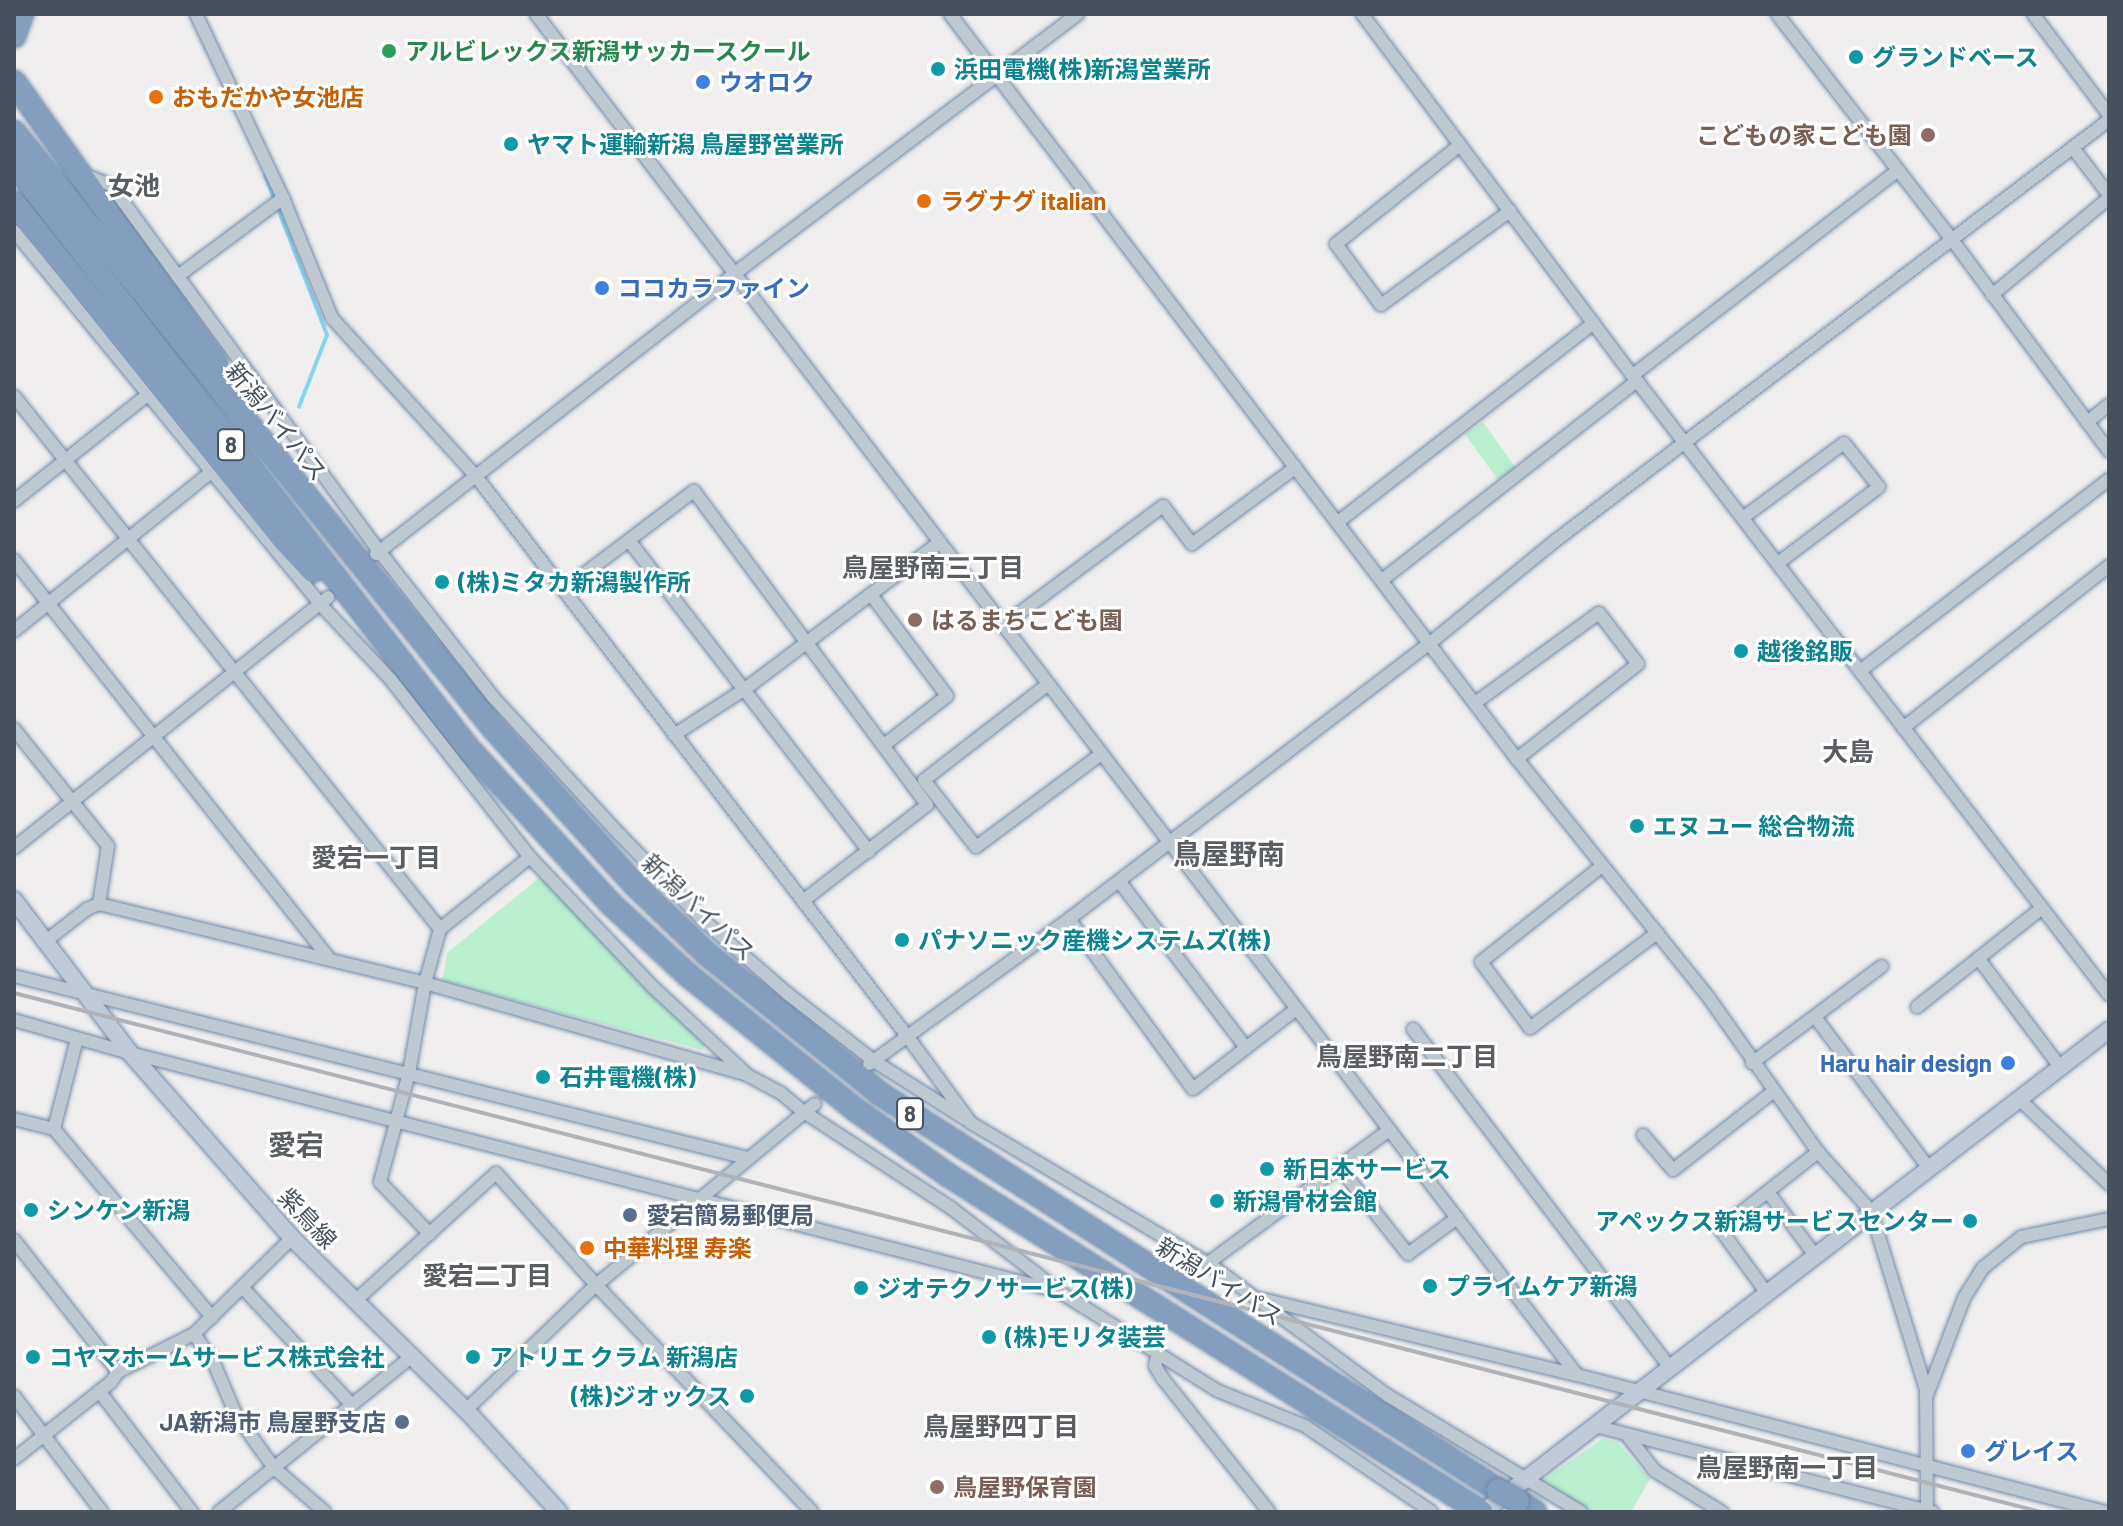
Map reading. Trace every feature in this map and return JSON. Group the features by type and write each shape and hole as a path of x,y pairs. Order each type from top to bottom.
{"highway":[{"path":"14,36 22,14"},
{"path":"14,61 36,113"},
{"path":"14,82 411,629"},
{"path":"14,91 36,113"},
{"name":"新潟バイパス","path":"14,132 74,225 396,659 469,749 611,904 768,1042 948,1175 1479,1511"},
{"name":"新潟バイパス","path":"14,164 74,225 493,728 635,885 707,954 879,1093 977,1159 1517,1501"},
{"path":"14,203 285,541 396,659"}],"street":[{"path":"196,14 283,198 332,318 475,475 971,1123"},
{"path":"536,14 1577,1375"},
{"path":"950,14 1517,759 1709,998 1752,1063 1818,1152 1871,1211 1927,1395 1930,1511 1595,1426"},
{"path":"376,554 734,274 1078,14"},
{"path":"1362,14 1635,378 2109,995"},
{"path":"1777,14 1953,241 2109,451"},
{"path":"872,1062 1119,881 1430,643 1555,541 1953,241 2109,117 2033,14"},
{"path":"1460,145 1336,244 1381,305 1510,211"},
{"path":"1992,295 2109,196 2073,148"},
{"path":"1382,580 1898,170"},
{"path":"80,174 111,185 376,554 493,697 620,835 720,935 872,1062 1208,1263 1387,1395 1581,1512"},
{"path":"178,276 283,198"},
{"path":"14,231 212,471 391,680 530,857 654,988 747,1075"},
{"path":"1338,522 1594,323"},
{"path":"14,501 150,393"},
{"path":"14,396 440,929"},
{"path":"2087,422 2109,405"},
{"path":"1744,517 1844,443 1879,487 1778,563"},
{"path":"1002,626 1163,506 1192,544 1296,467"},
{"path":"14,631 212,471"},
{"path":"1860,671 2109,479"},
{"path":"563,590 694,491 927,805 803,901"},
{"path":"630,542 869,851"},
{"path":"674,735 745,689 939,543"},
{"path":"14,560 156,735 328,957"},
{"path":"1903,728 2109,566"},
{"path":"872,596 947,696 884,745"},
{"path":"14,848 324,601"},
{"path":"1475,703 1599,613 1638,664 1517,759"},
{"path":"1047,685 924,780 976,847 1101,754"},
{"path":"14,729 108,846 99,904"},
{"path":"430,1234 380,1182 409,1073 425,983 440,929 530,857"},
{"path":"1602,866 1481,962 1530,1028 1657,933"},
{"path":"1119,881 1246,1048"},
{"name":"紫鳥線","path":"14,900 130,1053 292,1238 466,1410 559,1512"},
{"path":"46,941 87,909 99,904 328,957 747,1075 781,1093 804,1112 951,1208 1060,1292 1218,1391 1305,1426 1432,1512"},
{"path":"1917,1007 2042,908"},
{"path":"1069,919 1193,1089 1296,1009"},
{"path":"1978,958 2060,1067"},
{"path":"1752,1063 1882,966"},
{"path":"14,976 88,997 747,1158"},
{"path":"1815,1017 1928,1167"},
{"path":"14,1020 130,1053 700,1197 1060,1292"},
{"path":"1413,1029 1670,1367"},
{"path":"1479,1511 1526,1480 1814,1254 2109,1030"},
{"path":"54,1129 77,1039"},
{"path":"1643,1135 1673,1170 1773,1092"},
{"path":"2019,1099 2109,1184"},
{"path":"466,1410 596,1285 815,1104"},
{"path":"14,1130 20,1120 54,1129 212,1317"},
{"path":"1208,1263 1389,1130"},
{"path":"1766,1292 1720,1229 1818,1152"},
{"path":"1340,1168 1408,1254 1457,1218"},
{"path":"355,1301 496,1173 596,1285 812,1512"},
{"path":"1768,1192 1814,1254"},
{"path":"1927,1395 1964,1298 1983,1268 2021,1237 2109,1219"},
{"path":"14,1459 118,1372 194,1334 292,1238"},
{"path":"14,1240 118,1372"},
{"path":"242,1287 352,1405"},
{"path":"1255,1298 1577,1375 2105,1512"},
{"path":"194,1334 213,1361 236,1415 274,1468 325,1512"},
{"path":"1158,1353 1155,1366 1163,1379 1269,1512"},
{"path":"219,1512 410,1358"},
{"path":"99,1391 192,1512"},
{"path":"14,1396 102,1512"},
{"path":"1626,1434 1655,1471 1722,1512"}],"green space":[{"path":"1483,422 1516,468 1498,480 1465,434"},
{"path":"540,877 706,1044 702,1050 442,981 447,953"},
{"path":"1602,1439 1617,1442 1650,1479 1631,1512 1593,1512 1542,1481"}],"waterway":[{"path":"265,175 327,335 299,407"}],"railway":[{"path":"14,993 2041,1512"}],"place":[{"name":"アルビレックス新潟サッカースクール","path":"389,51"},
{"name":"グランドベース","path":"1856,57"},
{"name":"浜田電機(株)新潟営業所","path":"938,69"},
{"name":"ウオロク","path":"703,82"},
{"name":"おもだかや女池店","path":"156,97"},
{"name":"こどもの家こども園","path":"1928,135"},
{"name":"ヤマト運輸新潟 鳥屋野営業所","path":"511,144"},
{"name":"ラグナグ italian","path":"924,201"},
{"name":"ココカラファイン","path":"602,288"},
{"name":"(株)ミタカ新潟製作所","path":"442,582"},
{"name":"はるまちこども園","path":"915,620"},
{"name":"越後銘販","path":"1741,651"},
{"name":"エヌ ユー 総合物流","path":"1637,826"},
{"name":"パナソニック産機システムズ(株)","path":"902,940"},
{"name":"Haru hair design","path":"2008,1063"},
{"name":"石井電機(株)","path":"543,1077"},
{"name":"新日本サービス","path":"1267,1169"},
{"name":"新潟骨材会館","path":"1217,1201"},
{"name":"シンケン新潟","path":"31,1210"},
{"name":"愛宕簡易郵便局","path":"630,1215"},
{"name":"アペックス新潟サービスセンター","path":"1970,1221"},
{"name":"中華料理 寿楽","path":"587,1248"},
{"name":"プライムケア新潟","path":"1430,1286"},
{"name":"ジオテクノサービス(株)","path":"861,1288"},
{"name":"(株)モリタ装芸","path":"989,1337"},
{"name":"コヤマホームサービス株式会社","path":"33,1357"},
{"name":"アトリエ クラム 新潟店","path":"473,1357"},
{"name":"(株)ジオックス","path":"747,1396"},
{"name":"JA新潟市 鳥屋野支店","path":"402,1422"},
{"name":"グレイス","path":"1968,1451"},
{"name":"鳥屋野保育園","path":"937,1487"}],"district":[{"name":"女池","path":"134,185"},
{"name":"鳥屋野南三丁目","path":"933,567"},
{"name":"大島","path":"1848,751"},
{"name":"鳥屋野南","path":"1229,853"},
{"name":"愛宕一丁目","path":"376,857"},
{"name":"鳥屋野南二丁目","path":"1407,1056"},
{"name":"愛宕","path":"296,1144"},
{"name":"愛宕二丁目","path":"487,1275"},
{"name":"鳥屋野四丁目","path":"1001,1426"},
{"name":"鳥屋野南一丁目","path":"1787,1467"}]}
